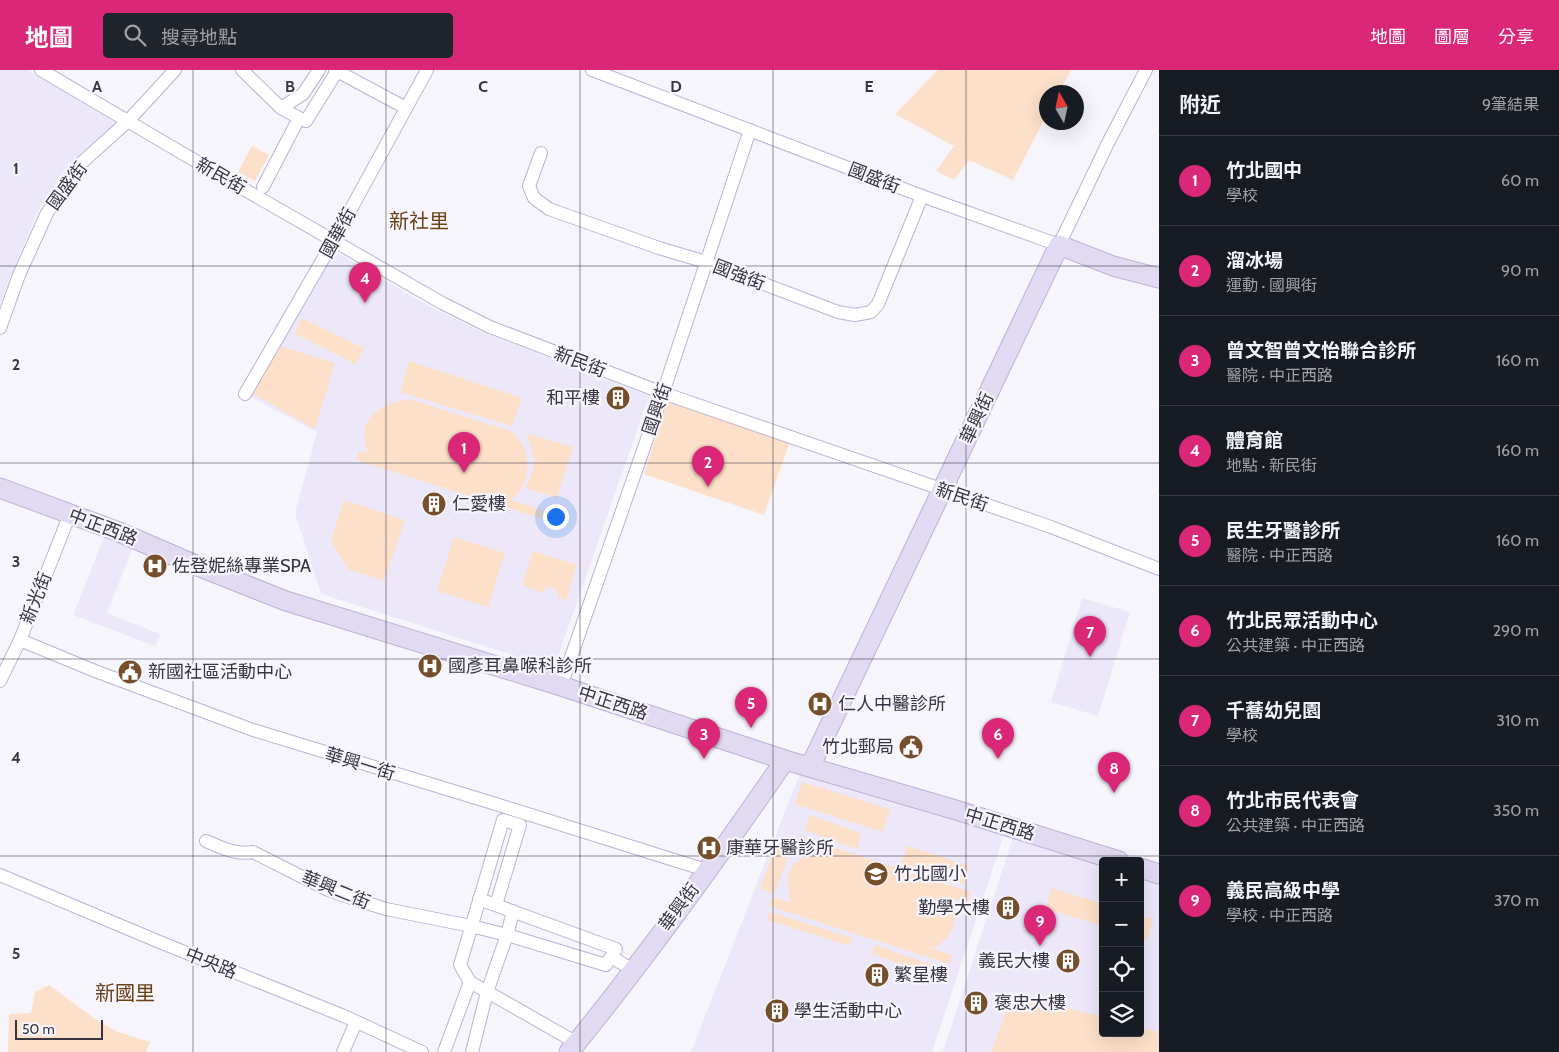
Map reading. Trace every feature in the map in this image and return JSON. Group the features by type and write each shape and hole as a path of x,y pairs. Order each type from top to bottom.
{"main road":[{"name":"國盛街","path":"1059,245 1113,266 1159,278"},
{"name":"華興街","path":"810,767 1059,245"},
{"name":"中正西路","path":"0,488 120,532 200,567 286,601 561,686 785,760 1106,857"},
{"name":"華興街","path":"573,1047 633,970 785,760"},
{"path":"1144,869 1159,874"}],"street":[{"name":"新民街","path":"41,70 220,176 442,303 490,327 663,393 1051,527 1159,569"},
{"name":"國盛街","path":"0,328 19,275 47,213 78,166 128,121 175,70"},
{"path":"242,70 281,108 306,121 336,71 406,108"},
{"path":"281,108 303,94 319,70"},
{"name":"國華街","path":"245,394 334,240 427,70"},
{"name":"國盛街","path":"592,70 922,196 1059,245"},
{"name":"華興街","path":"1059,245 1108,143 1146,70"},
{"path":"263,187 299,118"},
{"name":"國興街","path":"561,686 663,393 750,130"},
{"name":"國強街","path":"541,153 529,186 534,198 550,209 659,248 706,262 838,312 855,315 871,312 878,304 922,196"},
{"name":"新光街","path":"0,681 20,640 70,514"},
{"name":"華興一街","path":"20,640 95,671 253,730 706,870"},
{"path":"496,905 520,825 503,820 460,965 470,982 573,1047"},
{"name":"華興二街","path":"206,841 230,851 243,854 253,852 328,890 386,909 507,935 606,965 611,957"},
{"name":"中央路","path":"0,875 356,1022 422,1052"},
{"path":"480,899 616,949 611,957 633,970"},
{"path":"472,1052 513,911"},
{"path":"444,1052 470,982"},
{"path":"343,1052 356,1022"}],"shaded area":[{"path":"0,70 28,70 118,122 70,163 40,207 13,269 0,305"},
{"path":"938,70 1071,70 1063,85 1039,85 1039,130 1013,180 969,160 954,180 936,171 954,146 895,114"},
{"path":"252,146 269,155 255,181 238,172"},
{"path":"331,249 423,303 482,332 649,396 554,668 321,594 295,513 317,432 249,396"},
{"path":"302,318 364,348 356,364 295,334"},
{"path":"280,346 335,363 315,429 253,394"},
{"path":"409,361 522,398 512,426 400,392"},
{"path":"409,399 511,431 523,446 528,466 523,485 511,500 548,512 546,520 356,460 359,451 368,453 365,431 367,422 372,415 388,405"},
{"path":"668,400 790,441 764,515 644,474"},
{"path":"526,433 573,447 557,498 526,488 534,461"},
{"path":"344,500 405,520 384,581 348,569 331,541"},
{"path":"105,534 134,545 107,613 160,634 155,646 73,615"},
{"path":"454,537 505,553 488,607 437,591"},
{"path":"533,551 577,565 566,600 557,597 558,592 556,589 548,586 542,593 522,585"},
{"path":"1082,598 1130,612 1098,716 1051,702"},
{"name":"竹北國小","path":"800,773 1004,835 932,1052 691,1052"},
{"path":"802,782 890,809 883,832 795,804"},
{"path":"810,815 862,834 857,849 804,830"},
{"path":"799,836 971,892 967,903 952,898 955,914 953,927 946,938 933,949 952,955 949,964 769,906 772,897 791,903 788,886 790,869 800,860 813,855 795,848"},
{"path":"1013,837 1099,863 1099,1037 1144,1037 1144,877 1159,882 1159,1052 943,1052"},
{"path":"776,846 790,852 774,894 760,888"},
{"path":"907,846 969,866 964,884 901,864"},
{"path":"1052,888 1099,903 1099,925 1046,909"},
{"path":"770,912 852,938 850,946 767,920"},
{"path":"1144,916 1153,919 1147,940 1144,939"},
{"path":"875,945 950,971 947,980 872,954"},
{"path":"49,985 98,1021 118,1032 150,1042 146,1052 8,1052 9,1014 31,1013 35,992"},
{"path":"1013,994 1099,1016 1099,1037 1144,1037 1144,1028 1159,1032 1159,1052 991,1052"}],"place":[{"name":"體育館","path":"365,303"},
{"name":"和平樓","path":"618,398"},
{"name":"竹北國中","path":"464,473"},
{"name":"溜冰場","path":"708,487"},
{"name":"仁愛樓","path":"434,504"},
{"name":"佐登妮絲專業SPA","path":"155,566"},
{"name":"千蕎幼兒園","path":"1090,657"},
{"name":"國彥耳鼻喉科診所","path":"430,666"},
{"name":"新國社區活動中心","path":"130,672"},
{"name":"仁人中醫診所","path":"820,704"},
{"name":"民生牙醫診所","path":"751,728"},
{"name":"竹北郵局","path":"911,747"},
{"name":"曾文智曾文怡聯合診所","path":"704,759"},
{"name":"竹北民眾活動中心","path":"998,759"},
{"name":"竹北市民代表會","path":"1114,793"},
{"name":"康華牙醫診所","path":"709,848"},
{"name":"竹北國小","path":"876,874"},
{"name":"勤學大樓","path":"1008,908"},
{"name":"義民高級中學","path":"1040,946"},
{"name":"義民大樓","path":"1068,961"},
{"name":"繁星樓","path":"877,975"},
{"name":"褒忠大樓","path":"976,1003"},
{"name":"學生活動中心","path":"777,1011"}],"district":[{"name":"新社里","path":"419,221"},
{"name":"新國里","path":"125,993"}]}
